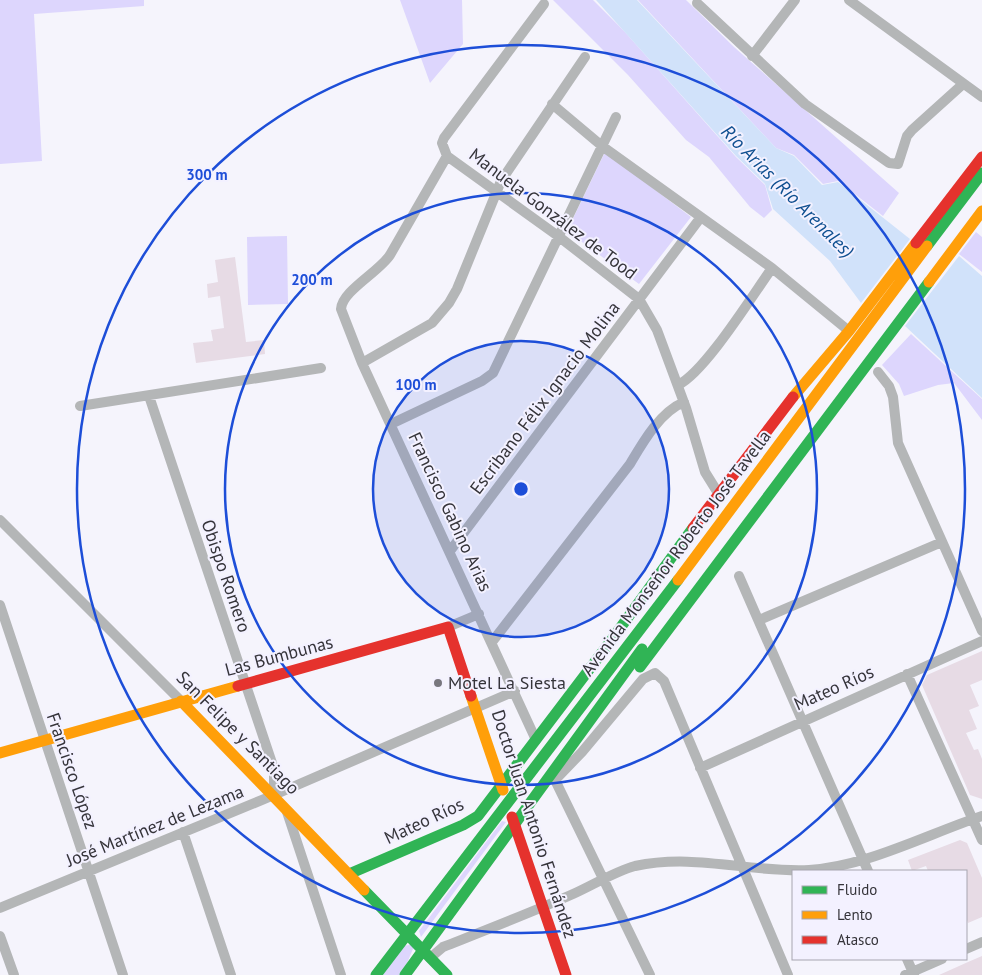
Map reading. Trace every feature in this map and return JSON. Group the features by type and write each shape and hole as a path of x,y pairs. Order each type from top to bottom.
{"main road":[{"path":"514,823 555,780 967,209 982,157"},
{"name":"Avenida Monseñor Roberto José Tavella","path":"967,209 982,173"},
{"name":"Avenida Monseñor Roberto José Tavella","path":"405,975 426,954 514,823 967,209 977,200"},
{"name":"Mateo Ríos","path":"349,874 471,821 478,816 799,388 848,331 967,209"},
{"name":"Avenida Monseñor Roberto José Tavella","path":"376,975 406,934 871,341"},
{"name":"Doctor Juan Antonio Fernández","path":"448,627 566,975"},
{"name":"Las Bumbunas","path":"0,753 448,627"},
{"name":"San Felipe y Santiago","path":"181,701 447,975"}],"street":[{"path":"752,56 795,0"},
{"path":"849,0 981,96"},
{"path":"697,3 752,56 821,117 893,165 901,161 907,136 912,130 939,108 963,84"},
{"path":"447,156 442,143 444,138 544,4"},
{"path":"362,363 432,322 444,310 457,289 501,181 585,57"},
{"path":"552,104 602,146 772,268 848,331"},
{"path":"391,424 482,381 493,373 616,117"},
{"name":"Manuela González de Tood","path":"447,156 558,236 639,299 657,330 684,402 705,472 718,494"},
{"name":"Francisco Gabino Arias","path":"447,156 386,261 345,297 341,306 342,315 362,363 536,740"},
{"name":"Escribano Félix Ignacio Molina","path":"450,551 701,217"},
{"path":"678,385 688,379 705,361 772,268"},
{"path":"80,406 321,368"},
{"path":"878,372 889,386 893,397 898,443 982,631"},
{"name":"Obispo Romero","path":"149,396 274,769 274,795"},
{"path":"492,642 630,464 642,443 670,410 684,402"},
{"name":"San Felipe y Santiago","path":"0,520 181,701"},
{"path":"759,620 942,542"},
{"path":"739,576 868,870"},
{"name":"Francisco López","path":"0,605 123,975"},
{"name":"Las Bumbunas","path":"448,627 479,614"},
{"name":"Mateo Ríos","path":"700,768 982,641"},
{"path":"650,975 555,780 582,752 643,678 655,673 664,681 740,866 788,975"},
{"path":"907,674 977,818 982,840"},
{"name":"José Martínez de Lezama","path":"0,908 274,795 514,691"},
{"path":"285,806 341,975"},
{"path":"426,954 543,907 633,867 666,862 704,861 740,866 808,870 842,866 977,818"},
{"path":"184,832 231,975"},
{"path":"0,936 14,975"},
{"path":"967,949 982,942"},
{"path":"907,960 910,974 940,960"}],"shaded area":[{"path":"0,0 144,0 144,6 34,14 42,161 0,164"},
{"path":"400,0 462,0 463,44 430,83"},
{"path":"553,0 593,0 624,31 736,157 765,185 772,210 764,218 750,207 709,157 686,140 628,75"},
{"path":"638,0 686,0 734,47 899,193 883,216 838,181 823,184 794,155 776,148"},
{"path":"605,152 691,217 639,284 567,231"},
{"path":"976,232 982,237 982,272 959,254"},
{"path":"287,236 288,304 248,305 247,237"},
{"path":"911,334 982,399 982,420 954,383 938,385 904,396 899,384 882,365"},
{"path":"502,821 506,822 421,937 419,931"},
{"path":"415,944 402,975 382,975 403,946"}],"water":[{"name":"Río Arias (Río Arenales)","path":"596,0 637,0 776,148 794,156 822,185 838,182 910,239 861,303 830,261 773,209 765,184 736,156"},
{"path":"959,256 982,276 982,398 905,326"}],"building":[{"path":"235,257 246,342 264,340 265,354 196,363 193,343 213,341 211,330 224,328 220,296 208,298 207,284 218,282 215,260"},
{"path":"982,651 982,680 970,685 979,706 969,710 977,729 966,733 974,750 978,749 982,759 982,799 970,795 922,685 927,675"},
{"path":"960,840 967,843 982,878 982,917 968,923 967,870 928,870 926,866 912,870 908,860"},
{"path":"982,956 982,975 939,975 968,962"}],"traffic: fast":[{"path":"927,246 982,173"},
{"path":"640,667 929,282"},
{"path":"349,874 463,825 478,816 610,642 693,528"},
{"path":"376,975 678,580"},
{"path":"405,975 642,649"},
{"path":"364,890 447,975"}],"traffic: slow":[{"path":"929,282 982,211"},
{"path":"793,397 849,331 916,243"},
{"path":"678,580 927,246"},
{"path":"0,753 238,686"},
{"path":"471,696 503,790"},
{"path":"181,701 364,890"}],"traffic: jam":[{"path":"916,243 982,157"},
{"path":"693,528 793,397"},
{"path":"238,686 448,627 471,696"},
{"path":"512,817 566,975"}],"place":[{"name":"Motel La Siesta","path":"438,683"}]}
